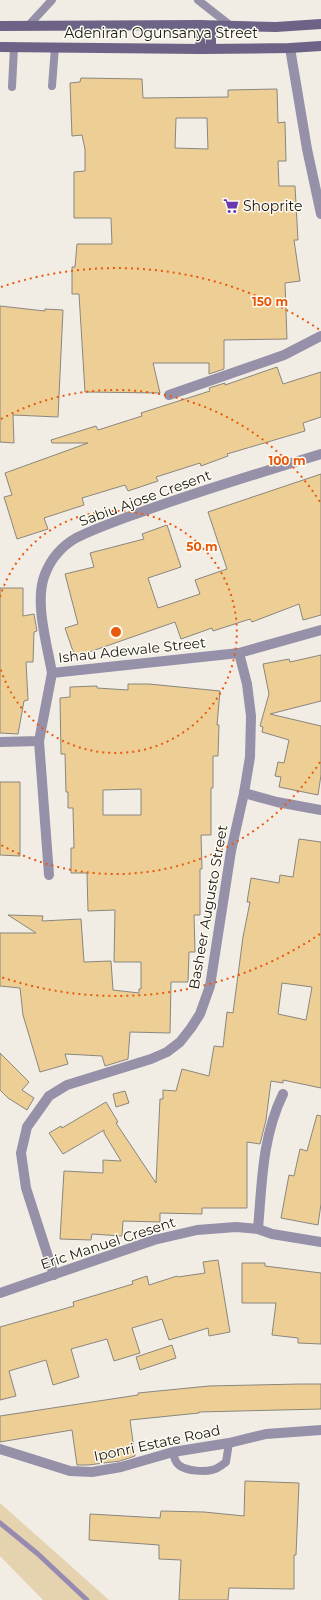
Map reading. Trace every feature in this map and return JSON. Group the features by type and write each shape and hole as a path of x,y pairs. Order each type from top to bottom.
{"main road":[{"name":"Adeniran Ogunsanya Street","path":"0,26 199,25 276,27 321,24"},
{"path":"199,25 206,48"},
{"path":"206,48 211,26"},
{"name":"Adeniran Ogunsanya Street","path":"0,47 290,48 321,46"}],"street":[{"path":"290,48 307,149 321,214"},
{"path":"169,395 284,355 321,336"},
{"name":"Sabiu Ajose Cresent","path":"52,673 40,604 41,589 44,574 63,547 76,538 108,524 198,492 321,454"},
{"name":"Ishau Adewale Street","path":"49,875 39,741 52,673 239,653 321,630"},
{"name":"Basheer Augusto Street","path":"54,1276 26,1188 21,1153 27,1127 49,1096 67,1085 151,1059 162,1054 180,1042 200,1014 210,986 231,850 244,793 250,758 251,716 247,684 239,653"},
{"path":"0,742 39,741"},
{"path":"244,793 277,802 321,810"},
{"path":"258,1229 264,1153 274,1113 283,1094"},
{"name":"Eric Manuel Cresent","path":"0,1293 54,1276 154,1240 197,1230 236,1227 258,1229 272,1234 321,1242"},
{"name":"Iponri Estate Road","path":"0,1449 70,1471 92,1472 121,1467 173,1452 229,1443 266,1434 321,1430"}],"lane":[{"path":"28,26 52,0"},
{"path":"198,0 231,26"},
{"path":"12,87 14,47"},
{"path":"52,86 55,47"},
{"path":"173,1452 176,1462 181,1467 198,1470 212,1470 220,1467 226,1462 229,1443"}],"shaded area":[{"path":"0,1503 109,1600 43,1600 0,1556"}],"building":[{"path":"81,78 142,79 143,98 228,97 228,90 277,89 278,123 285,122 286,161 278,161 279,186 295,186 298,240 294,240 300,281 285,283 287,339 224,340 224,369 209,374 209,363 153,363 160,393 85,392 79,294 72,294 72,267 75,267 77,244 112,244 111,218 74,218 74,172 85,171 85,149 82,135 72,136 70,83 80,82","holes":["176,118 207,118 208,149 175,148"]},
{"path":"0,306 45,311 45,309 63,310 58,417 13,415 14,443 0,442"},
{"path":"277,367 283,384 321,372 321,417 303,423 305,431 227,454 228,456 201,466 200,463 156,477 158,481 128,491 125,485 82,498 84,505 44,518 48,529 17,539 4,497 12,495 5,473 88,443 52,443 51,440 96,426 98,430 142,416 141,413 210,391 209,388 225,383 225,385"},
{"path":"321,474 321,615 303,620 299,604 252,622 250,619 213,631 212,628 181,639 175,622 75,657 65,628 78,624 65,574 94,567 90,553 144,539 142,534 167,525 181,567 148,578 158,608 200,594 195,580 227,569 208,512"},
{"path":"0,588 23,588 23,616 34,614 37,631 34,632 33,662 26,662 28,700 24,701 18,734 0,733"},
{"path":"321,655 321,701 270,714 321,726 321,775 318,795 279,787 281,777 275,776 278,762 284,763 289,740 262,732 263,727 260,726 269,694 263,664 289,659 290,662"},
{"path":"128,684 149,684 220,691 217,725 219,725 218,756 213,756 213,788 211,788 211,835 201,835 202,869 200,869 200,915 194,915 195,952 189,952 188,982 171,982 170,1033 130,1032 128,1059 105,1066 102,1056 65,1054 68,1064 40,1072 23,1015 20,988 0,986 0,933 36,933 8,915 43,916 42,921 81,919 84,962 111,961 113,990 139,993 139,989 141,989 141,962 114,962 115,910 88,911 87,873 71,873 71,848 74,848 73,808 68,808 65,754 61,754 60,698 70,697 70,687 97,686 97,688 128,690","holes":["141,789 141,815 103,815 103,790"]},
{"path":"0,782 20,782 20,856 0,855"},
{"path":"299,839 321,842 321,1088 283,1080 283,1083 271,1081 266,1120 260,1144 247,1142 247,1208 202,1208 202,1214 160,1213 160,1222 123,1221 122,1236 92,1234 91,1240 60,1239 64,1171 103,1173 103,1160 121,1161 104,1133 104,1130 63,1154 49,1133 61,1126 62,1128 106,1102 118,1122 116,1123 156,1183 160,1099 163,1099 163,1090 176,1091 182,1069 209,1076 214,1046 223,1047 227,1012 233,1013 243,937 250,902 247,902 251,878 279,883 280,875 293,877","holes":["282,983 312,987 306,1020 278,1014"]},
{"path":"0,1053 29,1082 22,1090 34,1098 27,1110 8,1098 0,1090"},
{"path":"125,1091 129,1103 116,1107 113,1094"},
{"path":"317,1115 321,1116 321,1204 318,1225 281,1218 289,1175 294,1176 300,1149 307,1151"},
{"path":"218,1260 230,1332 209,1336 208,1328 169,1340 162,1319 132,1328 140,1353 114,1361 107,1339 71,1349 79,1377 53,1385 46,1360 9,1371 16,1396 0,1400 0,1327 74,1306 73,1302 133,1284 132,1281 147,1276 149,1285 177,1276 205,1273 203,1262"},
{"path":"242,1263 265,1263 265,1266 321,1273 321,1344 298,1343 298,1338 272,1335 276,1303 242,1303"},
{"path":"172,1345 176,1358 140,1370 136,1357"},
{"path":"321,1384 321,1409 199,1412 130,1420 135,1456 120,1461 77,1465 72,1430 0,1442 0,1416 138,1395 138,1393 209,1386"},
{"path":"245,1481 299,1483 296,1555 294,1555 294,1589 229,1588 228,1600 179,1600 181,1560 159,1559 159,1545 89,1540 90,1514 160,1518 161,1511 204,1512 244,1516"}],"waterway":[{"path":"0,1523 38,1554 87,1600"}],"place":[{"name":"Shoprite","path":"231,206"}]}
